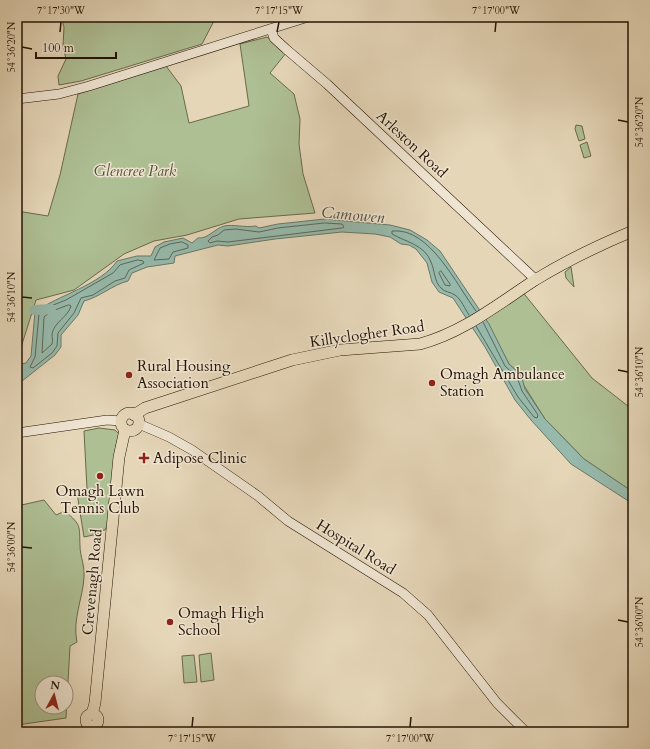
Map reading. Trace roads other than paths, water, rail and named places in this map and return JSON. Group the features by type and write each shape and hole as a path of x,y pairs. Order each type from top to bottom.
{"highway":[{"name":"Killyclogher Road","path":"136,419 152,406 292,360 340,350 420,344 448,334 469,324 536,280 589,250 633,231"},
{"path":"126,414 136,419 132,431 123,426 126,414"},
{"name":"Crevenagh Road","path":"96,729 98,718 96,715 92,714 95,703 123,426"}],"street":[{"path":"17,99 59,94 84,87 271,30 308,17"},
{"name":"Arleston Road","path":"271,30 274,38 327,84 536,280"},
{"name":"Hospital Road","path":"136,419 192,450 258,496 288,521 403,593 428,615 497,703 526,732"},
{"path":"17,433 107,420 123,426"}],"water":[{"path":"325,219 390,225 410,230 427,240 440,251 489,324 509,364 521,375 525,389 545,419 584,459 633,492 633,504 571,464 531,420 515,400 485,347 453,298 439,292 432,282 427,263 416,249 409,245 401,244 390,237 375,234 342,232 275,239 228,246 218,245 175,256 174,263 147,267 132,273 128,281 84,301 78,315 61,335 61,347 55,355 17,385 17,365 26,363 31,356 35,312 101,277 117,261 137,256 151,256 155,247 164,242 183,238 192,243 198,238 205,237 224,226 256,226 259,228 278,224"}],"waterway":[{"name":"Camowen","path":"34,310 51,309"}],"place":[{"name":"Rural Housing Association","path":"129,375"},
{"name":"Omagh Ambulance Station","path":"432,383"},
{"name":"Adipose Clinic","path":"144,458"},
{"name":"Omagh Lawn Tennis Club","path":"100,476"},
{"name":"Omagh High School","path":"170,622"}],"park label":[{"name":"Glencree Park","path":"135,171"}]}
